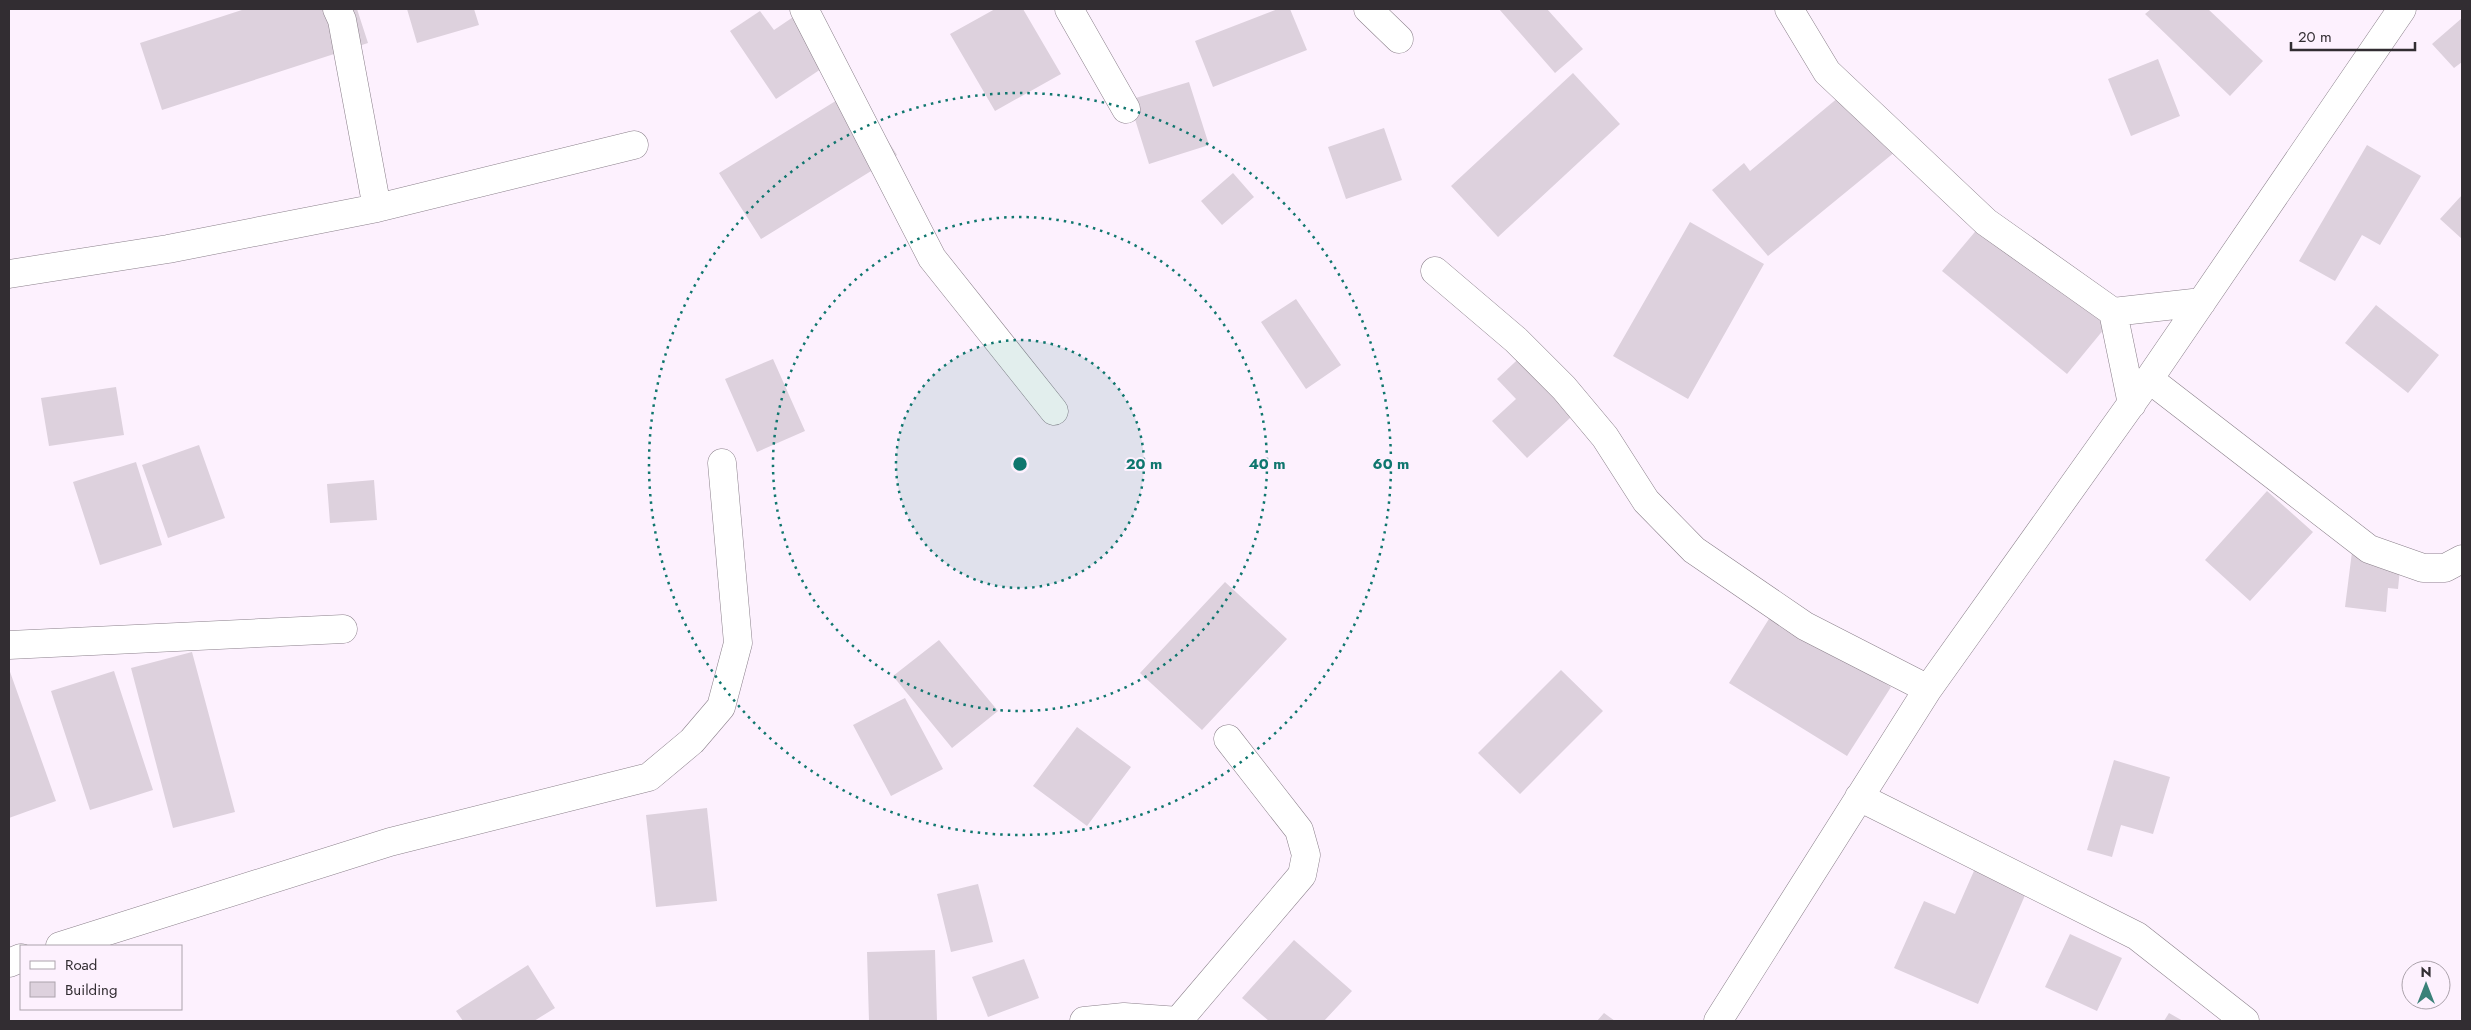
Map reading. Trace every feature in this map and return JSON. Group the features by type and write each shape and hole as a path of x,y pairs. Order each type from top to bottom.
{"street":[{"path":"337,9 342,20 378,208"},
{"path":"804,9 932,258 1054,411"},
{"path":"1069,9 1126,109"},
{"path":"1368,9 1399,39"},
{"path":"1790,9 1827,72 1986,222 2113,312 2202,302"},
{"path":"1718,1021 1928,689 2132,404 2402,9"},
{"path":"9,274 168,249 378,208 634,145"},
{"path":"1435,270 1516,340 1564,388 1605,437 1646,501 1694,550 1805,626 1928,689"},
{"path":"2113,312 2132,404"},
{"path":"2149,379 2369,549 2423,568 2445,568 2462,559"},
{"path":"63,945 390,842 650,777 692,741 721,707 738,643 722,462"},
{"path":"9,644 342,629"},
{"path":"1084,1021 1124,1017 1179,1021 1302,875 1306,856 1299,830 1228,739"},
{"path":"1859,797 2137,936 2245,1021"}],"building":[{"path":"245,9 357,9 368,43 162,110 140,43"},
{"path":"407,9 474,9 479,25 417,43"},
{"path":"805,9 839,57 776,99 730,31 760,11 774,30"},
{"path":"995,9 1023,9 1061,74 995,111 950,34"},
{"path":"1278,9 1290,9 1307,50 1213,87 1195,41"},
{"path":"1499,9 1547,9 1583,49 1555,73"},
{"path":"2151,9 2208,9 2263,61 2230,96 2145,14"},
{"path":"2462,18 2462,62 2454,68 2432,44"},
{"path":"2158,59 2180,116 2131,136 2108,79"},
{"path":"1573,73 1620,124 1498,237 1451,186"},
{"path":"1189,82 1209,145 1149,164 1129,100"},
{"path":"1851,87 1901,147 1768,256 1712,190 1744,163 1750,171"},
{"path":"855,89 897,155 761,239 719,173"},
{"path":"1384,128 1402,180 1346,199 1328,147"},
{"path":"2367,145 2421,176 2380,245 2362,235 2335,281 2299,261"},
{"path":"1233,173 1254,197 1222,225 1201,201"},
{"path":"2462,195 2462,239 2440,219"},
{"path":"1990,214 2114,317 2067,374 1942,271"},
{"path":"1690,222 1764,264 1688,399 1613,356"},
{"path":"1296,299 1341,365 1306,389 1261,322"},
{"path":"2376,305 2439,355 2408,393 2345,343"},
{"path":"1530,348 1584,405 1527,458 1492,421 1516,399 1497,379"},
{"path":"773,359 805,431 757,452 725,379"},
{"path":"116,387 124,435 49,446 41,398"},
{"path":"199,445 225,518 168,538 142,465"},
{"path":"136,462 162,545 100,565 73,482"},
{"path":"374,480 377,520 330,523 327,484"},
{"path":"2267,491 2313,532 2250,601 2205,560"},
{"path":"2353,544 2402,549 2398,589 2388,588 2386,612 2345,607"},
{"path":"1225,582 1287,639 1202,730 1140,673"},
{"path":"1772,614 1891,687 1847,756 1729,683"},
{"path":"939,640 998,711 952,748 893,676"},
{"path":"192,652 235,812 173,828 131,668"},
{"path":"9,669 56,801 9,818"},
{"path":"1561,670 1603,711 1520,794 1478,753"},
{"path":"114,671 153,790 90,810 51,691"},
{"path":"905,698 943,769 891,796 853,725"},
{"path":"1077,727 1131,767 1087,826 1033,786"},
{"path":"2114,760 2170,777 2153,834 2121,825 2112,857 2087,850"},
{"path":"707,808 717,901 656,907 646,815"},
{"path":"1977,864 2029,886 1978,1004 1894,968 1924,901 1955,914"},
{"path":"978,884 993,942 951,952 937,894"},
{"path":"2070,934 2122,958 2097,1011 2045,987"},
{"path":"1294,940 1352,991 1324,1021 1269,1021 1242,998"},
{"path":"935,950 937,1021 869,1021 867,952"},
{"path":"1024,959 1039,998 988,1017 972,977"},
{"path":"528,965 555,1008 534,1021 463,1021 456,1011"},
{"path":"1604,1013 1615,1021 1597,1021"},
{"path":"2169,1013 2183,1021 2164,1021"}]}
